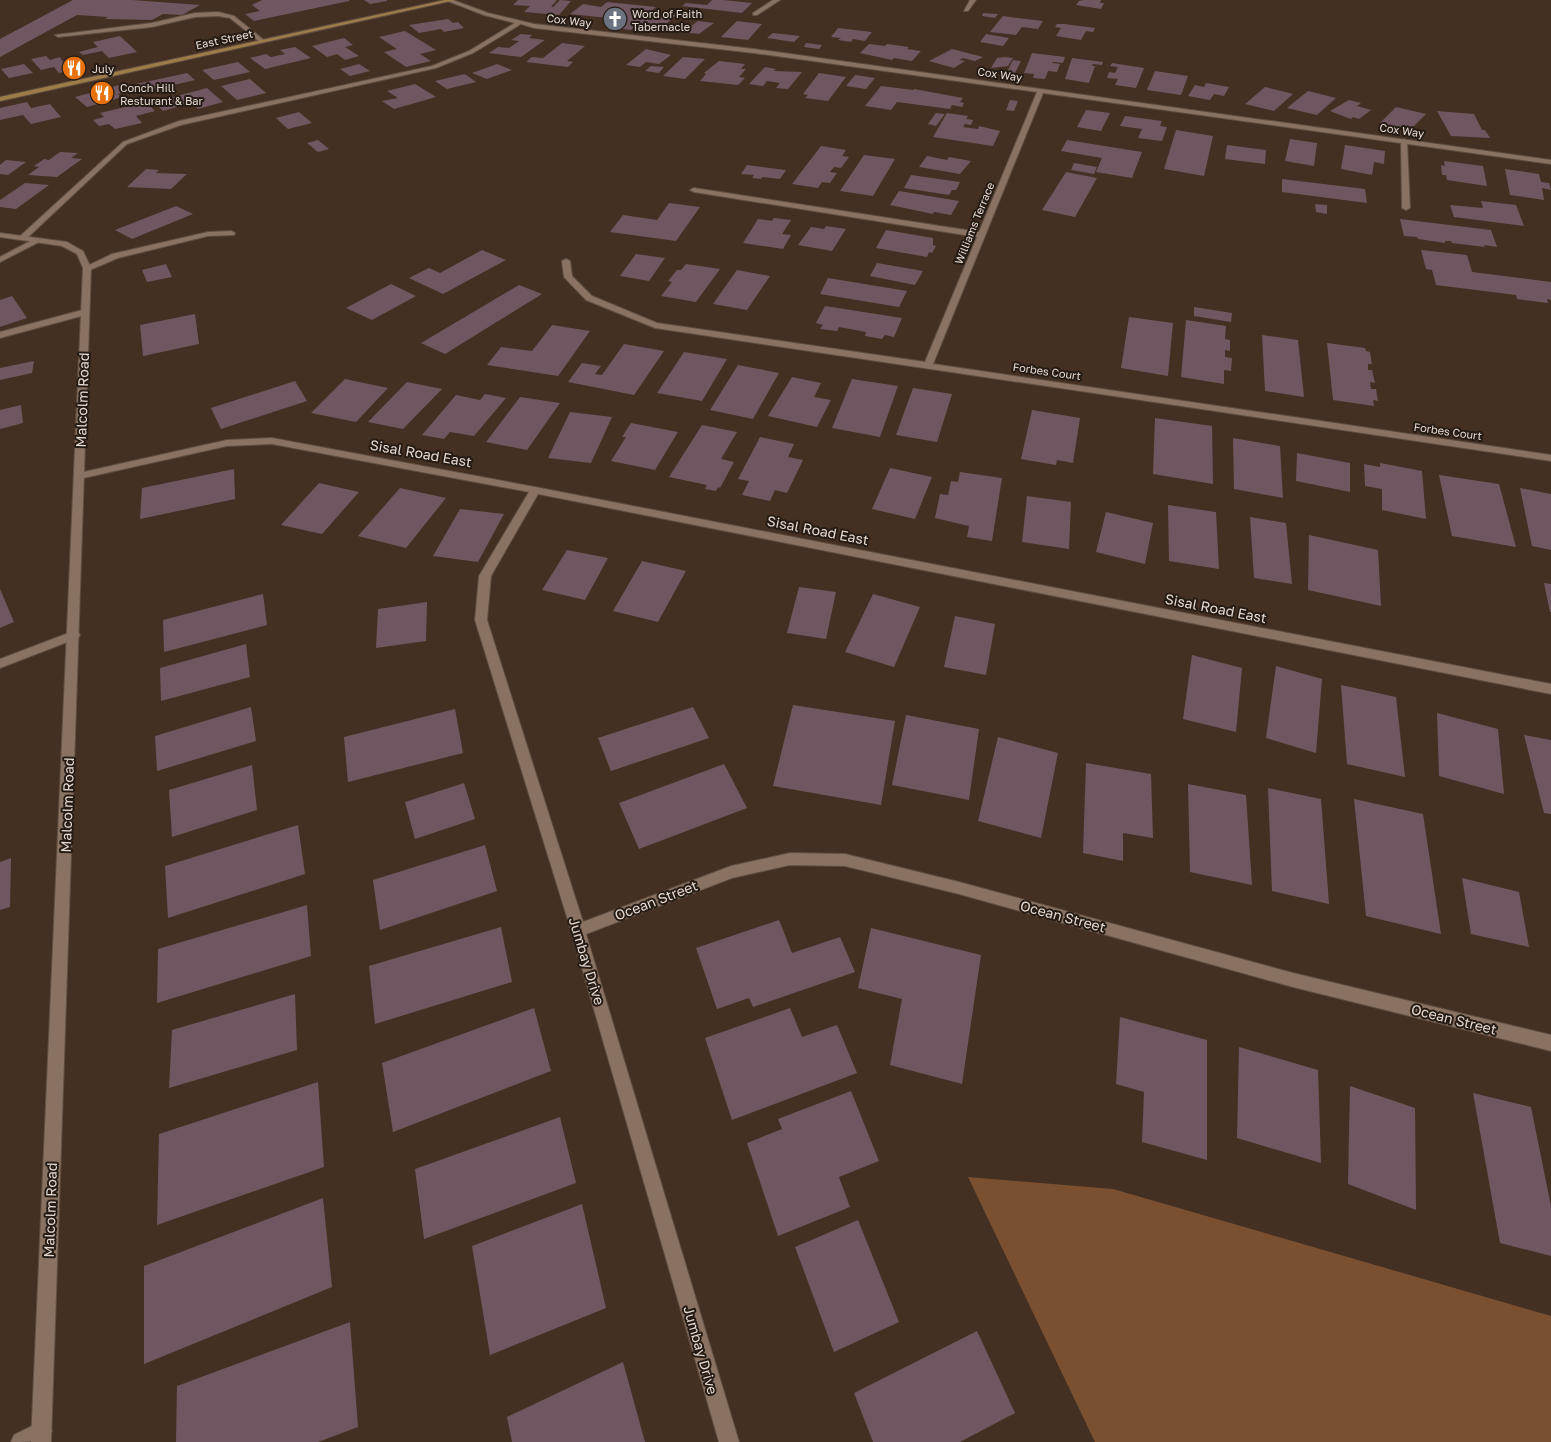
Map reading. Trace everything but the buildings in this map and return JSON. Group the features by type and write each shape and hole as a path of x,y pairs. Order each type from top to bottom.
{"main road":[{"name":"East Street","path":"0,99 450,0"}],"street":[{"name":"Cox Way","path":"450,0 486,14 519,23 754,51 1551,162"},
{"path":"754,14 776,0"},
{"path":"966,10 973,0"},
{"path":"58,35 152,25 195,15 218,14 232,18 262,41"},
{"path":"22,238 124,143 179,123 434,67 471,52 519,23"},
{"name":"Williams Terrace","path":"928,365 1041,90"},
{"path":"1404,141 1406,208"},
{"path":"694,190 981,235"},
{"path":"0,235 64,244 80,253 87,268 115,256 208,234 231,233"},
{"path":"0,260 39,240"},
{"name":"Forbes Court","path":"566,261 568,276 589,298 654,325 1551,458"},
{"name":"Malcolm Road","path":"41,1436 87,268"},
{"path":"0,335 86,312"},
{"name":"Sisal Road East","path":"79,476 227,443 272,441 535,490 1551,689"},
{"name":"Jumbay Drive","path":"535,490 485,576 480,620 578,930 729,1442"},
{"path":"0,664 74,635"},
{"name":"Ocean Street","path":"578,930 731,872 790,859 845,860 959,888 1293,980 1551,1043"},
{"path":"21,1442 41,1436"}],"shaded area":[{"path":"968,1177 1113,1189 1551,1316 1551,1442 1095,1442"}],"place":[{"name":"Word of Faith Tabernacle","path":"615,19"},
{"name":"July","path":"74,68"},
{"name":"Conch Hill Resturant & Bar","path":"102,93"}]}
